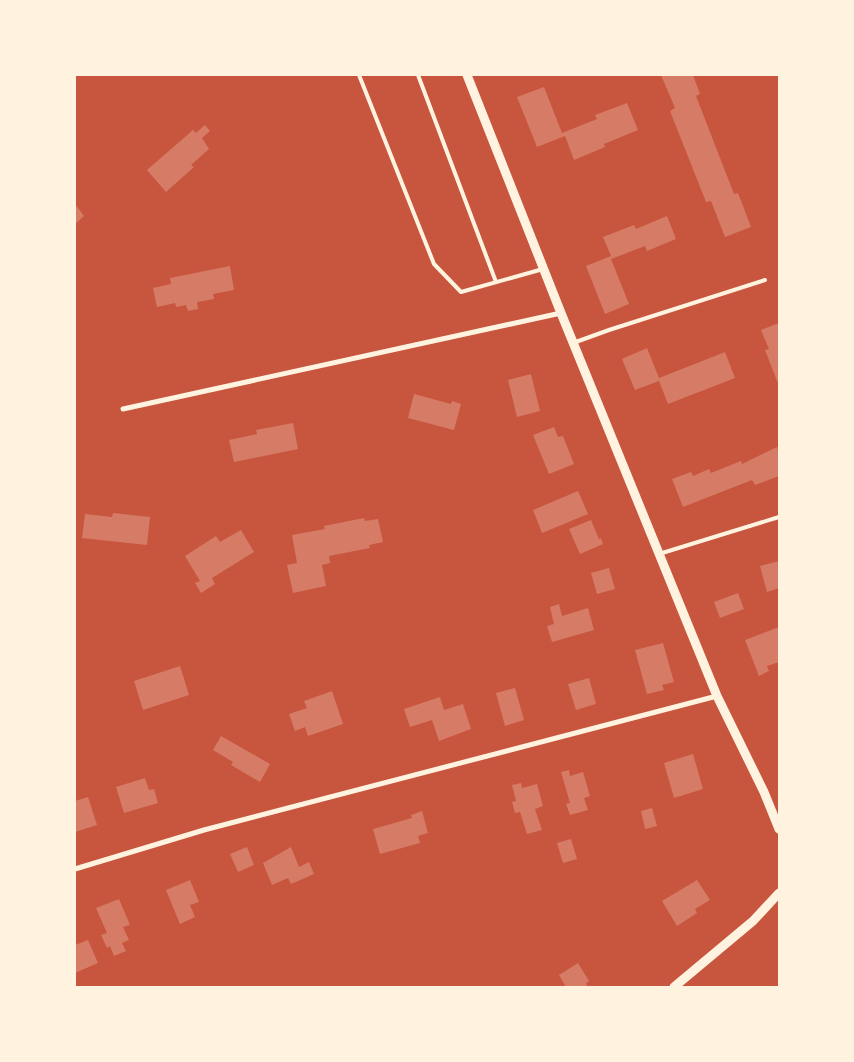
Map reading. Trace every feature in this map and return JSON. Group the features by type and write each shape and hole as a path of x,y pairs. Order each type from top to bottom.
{"street":[{"path":"468,75 560,313 717,696 764,792 779,829"},
{"path":"123,409 560,313"},
{"path":"75,869 204,830 717,696"},
{"path":"674,987 753,920 779,892"}],"lane":[{"path":"359,75 434,264 461,292 543,269"},
{"path":"418,75 496,282"},
{"path":"573,344 609,330 765,280"},
{"path":"659,554 779,517"}],"building":[{"path":"661,75 693,75 700,94 696,96 734,194 738,193 751,227 725,237 711,201 706,202 670,111 675,108"},
{"path":"544,87 562,133 597,119 595,115 627,103 638,130 604,144 605,147 574,160 565,136 537,147 517,97"},
{"path":"205,125 210,131 202,138 209,149 191,165 194,167 166,192 147,170 193,130 196,133"},
{"path":"75,204 84,216 75,224"},
{"path":"667,216 676,239 647,251 645,246 611,259 629,304 605,314 586,266 611,256 603,237 634,225 636,229"},
{"path":"230,266 234,290 213,294 214,299 197,302 198,309 188,311 186,305 176,307 175,303 157,307 153,288 171,284 170,278"},
{"path":"779,323 779,386 765,350 769,349 761,330"},
{"path":"647,348 659,378 725,352 735,378 668,404 659,381 635,390 622,359"},
{"path":"531,374 540,411 517,417 508,380"},
{"path":"414,394 451,404 452,401 461,404 454,430 408,418"},
{"path":"293,423 298,449 234,462 229,440 257,434 256,430"},
{"path":"554,427 558,437 563,436 574,464 549,474 533,435"},
{"path":"777,447 779,453 779,476 755,485 752,480 683,507 672,479 691,472 693,476 709,469 711,473 741,461 742,464"},
{"path":"578,491 588,514 542,533 533,510"},
{"path":"113,513 150,517 147,545 82,538 85,514 112,517"},
{"path":"364,518 365,521 378,519 383,542 369,545 370,548 329,556 330,563 322,565 326,586 293,593 287,565 297,563 292,535 325,529 324,526"},
{"path":"591,520 603,544 580,554 569,529"},
{"path":"241,530 254,552 212,578 215,584 201,593 195,583 200,581 185,556 216,536 220,542"},
{"path":"779,561 779,588 767,592 760,566"},
{"path":"609,568 615,589 597,594 591,573"},
{"path":"738,593 744,609 720,618 714,602"},
{"path":"559,604 562,616 588,608 594,630 552,642 547,626 554,624 550,607"},
{"path":"779,627 779,662 767,666 769,671 759,676 745,640"},
{"path":"663,643 674,682 662,685 664,690 647,694 635,650"},
{"path":"180,666 189,695 143,710 134,681"},
{"path":"589,678 596,704 576,710 568,684"},
{"path":"515,688 524,720 505,726 496,693"},
{"path":"332,691 343,724 308,736 305,727 295,731 289,714 307,708 304,701"},
{"path":"440,697 444,710 463,704 471,729 439,741 432,720 410,727 404,709"},
{"path":"221,736 270,764 260,782 231,765 233,762 213,750"},
{"path":"693,754 703,789 674,798 664,763"},
{"path":"569,770 570,776 583,772 590,796 584,798 588,810 570,815 566,804 570,803 561,772"},
{"path":"145,778 149,790 154,789 158,803 124,813 116,787"},
{"path":"521,783 522,788 537,784 543,806 535,809 542,830 527,834 520,812 515,813 512,802 516,801 512,785"},
{"path":"88,797 97,825 75,832 75,801"},
{"path":"652,808 657,826 645,829 641,811"},
{"path":"422,811 428,833 418,836 420,843 380,854 373,829 412,818 411,815"},
{"path":"571,839 577,859 563,863 557,843"},
{"path":"247,847 254,865 238,872 230,854"},
{"path":"291,847 299,867 309,862 314,874 291,884 288,878 272,885 263,863"},
{"path":"190,880 199,902 190,905 195,917 180,924 166,890"},
{"path":"697,880 710,900 695,909 697,913 677,926 662,901"},
{"path":"119,899 130,925 123,927 129,940 122,943 126,951 114,956 110,946 107,948 101,935 107,933 96,908"},
{"path":"88,940 98,963 75,973 75,945"},
{"path":"578,963 589,981 586,983 588,987 566,987 559,975"}]}
